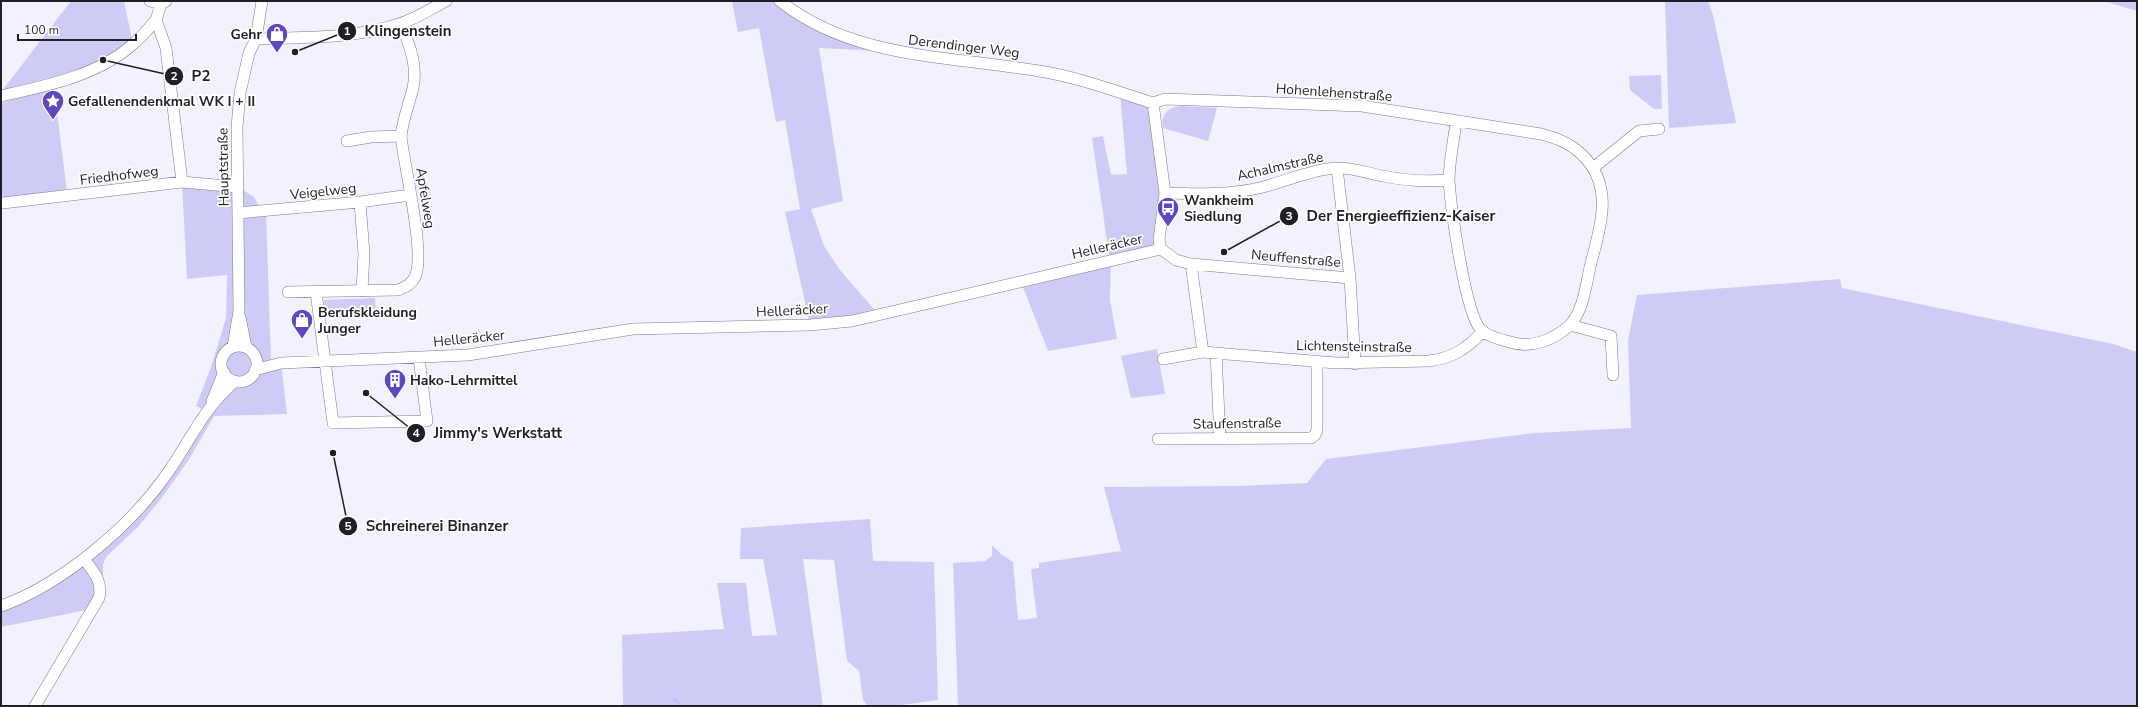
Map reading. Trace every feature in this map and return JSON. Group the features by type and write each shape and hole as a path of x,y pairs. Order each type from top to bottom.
{"street":[{"path":"1,96 53,84 106,63 133,44 156,20 164,2 150,1"},
{"name":"Hauptstraße","path":"239,311 237,127 240,94 245,67 256,39 262,1"},
{"path":"256,39 353,35 401,24 446,1"},
{"name":"Derendinger Weg","path":"780,1 797,15 838,34 899,52 1039,71 1077,79 1153,103"},
{"path":"156,20 166,48 182,182"},
{"name":"Apfelweg","path":"288,292 398,290 408,286 415,277 418,243 401,136 403,119 413,87 415,75 411,49 401,24"},
{"name":"Hohenlehenstraße","path":"1153,103 1165,100 1362,106 1559,139 1581,153 1593,168"},
{"path":"1153,103 1165,193 1159,240 1161,249"},
{"path":"1456,121 1449,180 1471,312 1483,331 1518,345 1542,342 1570,325 1580,308 1602,216 1603,192 1593,168 1639,131 1659,129"},
{"path":"347,141 371,137 401,136"},
{"path":"1337,168 1350,278 1355,364"},
{"name":"Achalmstraße","path":"1165,193 1248,191 1280,183 1315,170 1337,168 1356,169 1381,176 1417,182 1449,180"},
{"name":"Friedhofweg","path":"3,203 182,182 238,186"},
{"name":"Veigelweg","path":"238,213 360,202 410,195"},
{"path":"360,202 364,254 362,290"},
{"name":"Neuffenstraße","path":"1161,249 1176,260 1192,264 1350,278"},
{"name":"Helleräcker","path":"255,370 281,364 475,354 633,329 810,325 852,321 1161,249"},
{"path":"1192,264 1203,352"},
{"path":"316,292 325,361"},
{"path":"1,606 42,586 84,559 113,535 144,503 168,472 211,405 224,372 222,358 233,347 239,311"},
{"path":"224,372 229,378 236,381 247,379 255,370 255,356 246,347 239,311"},
{"path":"1570,325 1611,336 1613,375"},
{"name":"Lichtensteinstraße","path":"1163,359 1203,352 1355,364 1443,358 1467,348 1483,331"},
{"path":"233,347 246,347"},
{"path":"1216,353 1220,438"},
{"name":"Helleräcker","path":"255,356 281,364"},
{"name":"Helleräcker","path":"325,361 333,422 427,421 419,358"},
{"name":"Staufenstraße","path":"1158,439 1306,438 1315,435 1317,362"},
{"path":"211,405 236,381"},
{"path":"35,706 98,598 100,591 99,580 84,559"}],"shaded area":[{"path":"71,1 124,1 133,44 53,84 1,92"},
{"path":"732,1 780,1 797,15 899,52 819,48 843,201 811,209 824,246 840,270 879,315 810,325 785,212 800,209 785,120 776,122 759,28 738,32"},
{"path":"1665,1 1708,1 1713,15 1736,123 1669,128"},
{"path":"2104,1 2137,1 2137,11"},
{"path":"1661,75 1662,109 1654,109 1630,90 1629,76"},
{"path":"54,88 67,192 1,200 1,103"},
{"path":"1120,93 1153,103 1165,193 1161,249 1111,261 1110,300 1117,339 1048,351 1021,282 1110,261 1092,138 1103,136 1111,175 1127,174"},
{"path":"1180,106 1217,108 1208,141 1163,128 1163,119 1166,112 1172,108"},
{"path":"182,182 238,187 254,197 261,209 266,212 271,360 281,363 287,414 214,416 188,461 161,499 138,527 106,557 103,564 103,580 92,609 1,627 1,606 41,586 132,516 206,411 196,406 211,367 226,318 227,275 187,279"},
{"path":"1840,279 1842,288 2113,344 2137,352 2137,706 958,706 953,563 985,561 992,556 992,545 1001,554 1013,562 1018,620 1037,618 1031,569 1039,568 1039,563 1121,551 1104,487 1239,486 1307,483 1326,459 1535,433 1631,428 1628,340 1637,295"},
{"path":"375,298 376,315 378,315 325,318 324,300"},
{"path":"1157,349 1165,394 1131,398 1121,356"},
{"path":"870,519 873,561 934,562 938,700 895,706 868,706 863,700 859,671 847,661 834,560 803,559 823,706 623,706 622,635 724,629 717,583 746,583 752,636 777,635 763,559 740,559 741,528"}],"waterway":[{"path":"674,699 682,706"}],"place":[{"name":"Klingenstein","path":"295,52"},
{"name":"Gehr","path":"277,54"},
{"name":"P2","path":"103,60"},
{"name":"Gefallenendenkmal WK I + II","path":"53,120"},
{"name":"Wankheim Siedlung","path":"1168,228"},
{"name":"Der Energieeffizienz-Kaiser","path":"1224,252"},
{"name":"Berufskleidung Junger","path":"302,340"},
{"name":"Jimmy's Werkstatt","path":"366,393"},
{"name":"Hako-Lehrmittel","path":"395,400"},
{"name":"Schreinerei Binanzer","path":"333,453"}]}
